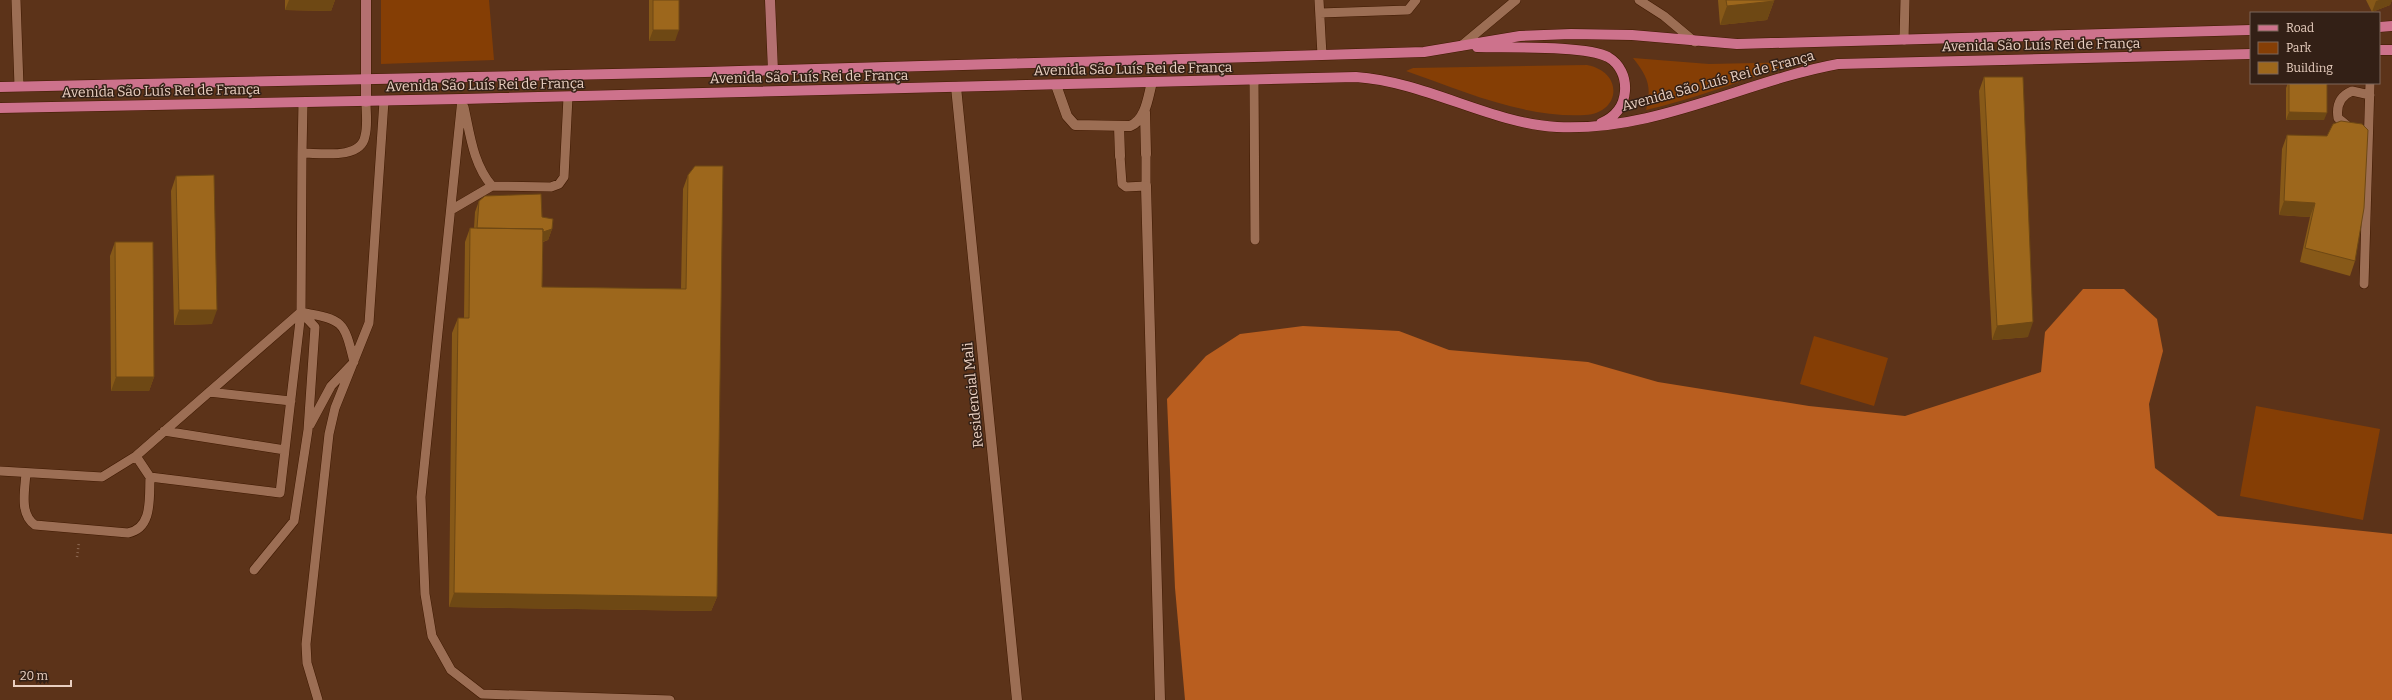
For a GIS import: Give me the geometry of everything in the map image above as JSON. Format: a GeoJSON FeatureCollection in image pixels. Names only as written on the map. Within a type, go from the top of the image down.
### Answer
{"type":"FeatureCollection","features":[{"type":"Feature","properties":{"kind":"main road"},"geometry":{"type":"LineString","coordinates":[[2380,27],[2392,26]]}},
{"type":"Feature","properties":{"kind":"main road","name":"Avenida São Luís Rei de França"},"geometry":{"type":"LineString","coordinates":[[0,87],[773,70],[1424,52],[1520,36],[1571,34],[1632,35],[1695,42],[1737,44],[2250,30]]}},
{"type":"Feature","properties":{"kind":"main road"},"geometry":{"type":"LineString","coordinates":[[1462,46],[1588,51],[1608,58],[1622,73],[1625,85],[1623,100],[1613,116],[1590,126]]}},
{"type":"Feature","properties":{"kind":"main road"},"geometry":{"type":"LineString","coordinates":[[2380,50],[2392,50]]}},
{"type":"Feature","properties":{"kind":"main road","name":"Avenida São Luís Rei de França"},"geometry":{"type":"LineString","coordinates":[[0,108],[462,100],[1056,84],[1374,78],[1418,88],[1519,120],[1556,127],[1590,126],[1653,116],[1802,71],[1838,64],[2250,54]]}},
{"type":"Feature","properties":{"kind":"street"},"geometry":{"type":"LineString","coordinates":[[366,0],[366,102]]}},
{"type":"Feature","properties":{"kind":"street"},"geometry":{"type":"LineString","coordinates":[[770,0],[773,70]]}},
{"type":"Feature","properties":{"kind":"street"},"geometry":{"type":"LineString","coordinates":[[1056,84],[1067,116],[1075,125],[1119,126],[1136,124],[1145,108],[1152,82]]}},
{"type":"Feature","properties":{"kind":"street","name":"Residencial Mali"},"geometry":{"type":"LineString","coordinates":[[956,87],[1017,700]]}},
{"type":"Feature","properties":{"kind":"street"},"geometry":{"type":"LineString","coordinates":[[1145,108],[1146,154]]}},
{"type":"Feature","properties":{"kind":"street"},"geometry":{"type":"LineString","coordinates":[[1119,126],[1120,156]]}},
{"type":"Feature","properties":{"kind":"street"},"geometry":{"type":"LineString","coordinates":[[1146,186],[1160,700]]}},
{"type":"Feature","properties":{"kind":"lane"},"geometry":{"type":"LineString","coordinates":[[16,0],[19,86]]}},
{"type":"Feature","properties":{"kind":"lane"},"geometry":{"type":"LineString","coordinates":[[1319,0],[1322,55]]}},
{"type":"Feature","properties":{"kind":"lane"},"geometry":{"type":"LineString","coordinates":[[1320,13],[1408,10],[1416,0]]}},
{"type":"Feature","properties":{"kind":"lane"},"geometry":{"type":"LineString","coordinates":[[1462,46],[1516,0]]}},
{"type":"Feature","properties":{"kind":"lane"},"geometry":{"type":"LineString","coordinates":[[1639,0],[1664,16],[1695,42]]}},
{"type":"Feature","properties":{"kind":"lane"},"geometry":{"type":"LineString","coordinates":[[1904,40],[1905,0]]}},
{"type":"Feature","properties":{"kind":"lane"},"geometry":{"type":"LineString","coordinates":[[1254,80],[1255,240]]}},
{"type":"Feature","properties":{"kind":"lane"},"geometry":{"type":"LineString","coordinates":[[2364,284],[2370,84]]}},
{"type":"Feature","properties":{"kind":"lane"},"geometry":{"type":"LineString","coordinates":[[2369,123],[2350,128],[2341,122],[2337,111],[2338,104],[2346,94],[2352,91],[2370,95]]}},
{"type":"Feature","properties":{"kind":"lane"},"geometry":{"type":"LineString","coordinates":[[451,210],[492,186],[551,188],[559,184],[564,177],[568,97]]}},
{"type":"Feature","properties":{"kind":"lane"},"geometry":{"type":"LineString","coordinates":[[462,100],[476,159],[483,176],[492,186]]}},
{"type":"Feature","properties":{"kind":"lane"},"geometry":{"type":"LineString","coordinates":[[462,100],[421,497],[425,594],[432,636],[451,670],[482,694],[670,700]]}},
{"type":"Feature","properties":{"kind":"lane"},"geometry":{"type":"LineString","coordinates":[[318,700],[307,663],[306,644],[329,434],[335,408],[369,323],[384,101]]}},
{"type":"Feature","properties":{"kind":"lane"},"geometry":{"type":"LineString","coordinates":[[302,153],[354,152],[362,146],[366,136],[366,102]]}},
{"type":"Feature","properties":{"kind":"lane"},"geometry":{"type":"LineString","coordinates":[[150,476],[280,492],[301,312],[303,103]]}},
{"type":"Feature","properties":{"kind":"lane"},"geometry":{"type":"LineString","coordinates":[[1120,156],[1122,184],[1126,187],[1146,186],[1146,154]]}},
{"type":"Feature","properties":{"kind":"lane"},"geometry":{"type":"LineString","coordinates":[[301,312],[330,317],[340,323],[349,340],[354,362]]}},
{"type":"Feature","properties":{"kind":"lane"},"geometry":{"type":"LineString","coordinates":[[0,471],[102,478],[136,456],[301,312]]}},
{"type":"Feature","properties":{"kind":"lane"},"geometry":{"type":"LineString","coordinates":[[254,570],[294,521],[308,430],[315,327],[301,312]]}},
{"type":"Feature","properties":{"kind":"lane"},"geometry":{"type":"LineString","coordinates":[[308,430],[331,386],[354,362]]}},
{"type":"Feature","properties":{"kind":"lane"},"geometry":{"type":"LineString","coordinates":[[209,392],[291,401]]}},
{"type":"Feature","properties":{"kind":"lane"},"geometry":{"type":"LineString","coordinates":[[164,431],[285,450]]}},
{"type":"Feature","properties":{"kind":"lane"},"geometry":{"type":"LineString","coordinates":[[26,473],[26,516],[35,525],[128,533],[138,531],[145,523],[150,476],[136,456]]}},
{"type":"Feature","properties":{"kind":"green space"},"geometry":{"type":"Polygon","coordinates":[[[381,0],[489,0],[494,60],[381,64],[381,0]]]}},
{"type":"Feature","properties":{"kind":"green space"},"geometry":{"type":"Polygon","coordinates":[[[1633,58],[1709,64],[1803,62],[1646,110],[1649,94],[1647,82],[1645,76],[1633,58]]]}},
{"type":"Feature","properties":{"kind":"green space"},"geometry":{"type":"Polygon","coordinates":[[[1587,65],[1599,69],[1607,75],[1612,83],[1613,92],[1611,100],[1606,107],[1597,113],[1585,115],[1562,115],[1516,108],[1471,95],[1406,71],[1413,68],[1587,65]]]}},
{"type":"Feature","properties":{"kind":"green space"},"geometry":{"type":"Polygon","coordinates":[[[1814,336],[1888,358],[1874,406],[1800,384],[1814,336]]]}},
{"type":"Feature","properties":{"kind":"green space"},"geometry":{"type":"Polygon","coordinates":[[[2256,406],[2380,429],[2363,520],[2240,496],[2256,406]]]}},
{"type":"Feature","properties":{"kind":"shaded area"},"geometry":{"type":"Polygon","coordinates":[[[2083,289],[2124,289],[2157,319],[2163,351],[2149,404],[2155,468],[2218,516],[2392,534],[2392,700],[1185,700],[1175,588],[1167,399],[1206,356],[1240,334],[1303,326],[1399,331],[1449,350],[1588,362],[1658,382],[1809,406],[1905,416],[2041,372],[2045,332],[2083,289]]]}},
{"type":"Feature","properties":{"kind":"building"},"geometry":{"type":"Polygon","coordinates":[[[653,0],[679,0],[679,30],[653,30],[653,0]]]}},
{"type":"Feature","properties":{"kind":"building"},"geometry":{"type":"Polygon","coordinates":[[[1726,0],[1774,0],[1774,1],[1727,6],[1726,0]]]}},
{"type":"Feature","properties":{"kind":"building"},"geometry":{"type":"Polygon","coordinates":[[[1984,77],[2023,77],[2033,322],[1997,326],[1984,77]]]}},
{"type":"Feature","properties":{"kind":"building"},"geometry":{"type":"Polygon","coordinates":[[[2289,84],[2327,84],[2327,113],[2289,112],[2289,84]]]}},
{"type":"Feature","properties":{"kind":"building"},"geometry":{"type":"Polygon","coordinates":[[[2341,121],[2362,124],[2368,130],[2364,208],[2355,261],[2305,248],[2315,203],[2284,201],[2287,135],[2327,136],[2333,124],[2341,121]]]}},
{"type":"Feature","properties":{"kind":"building"},"geometry":{"type":"Polygon","coordinates":[[[695,166],[723,166],[717,597],[454,593],[458,318],[469,318],[470,228],[543,229],[542,287],[686,289],[688,175],[695,166]]]}},
{"type":"Feature","properties":{"kind":"building"},"geometry":{"type":"Polygon","coordinates":[[[214,175],[217,310],[179,310],[176,176],[214,175]]]}},
{"type":"Feature","properties":{"kind":"building"},"geometry":{"type":"Polygon","coordinates":[[[541,194],[542,217],[553,219],[552,229],[543,232],[543,229],[477,228],[479,201],[485,196],[541,194]]]}},
{"type":"Feature","properties":{"kind":"building"},"geometry":{"type":"Polygon","coordinates":[[[115,242],[153,242],[154,377],[116,377],[115,242]]]}}]}
